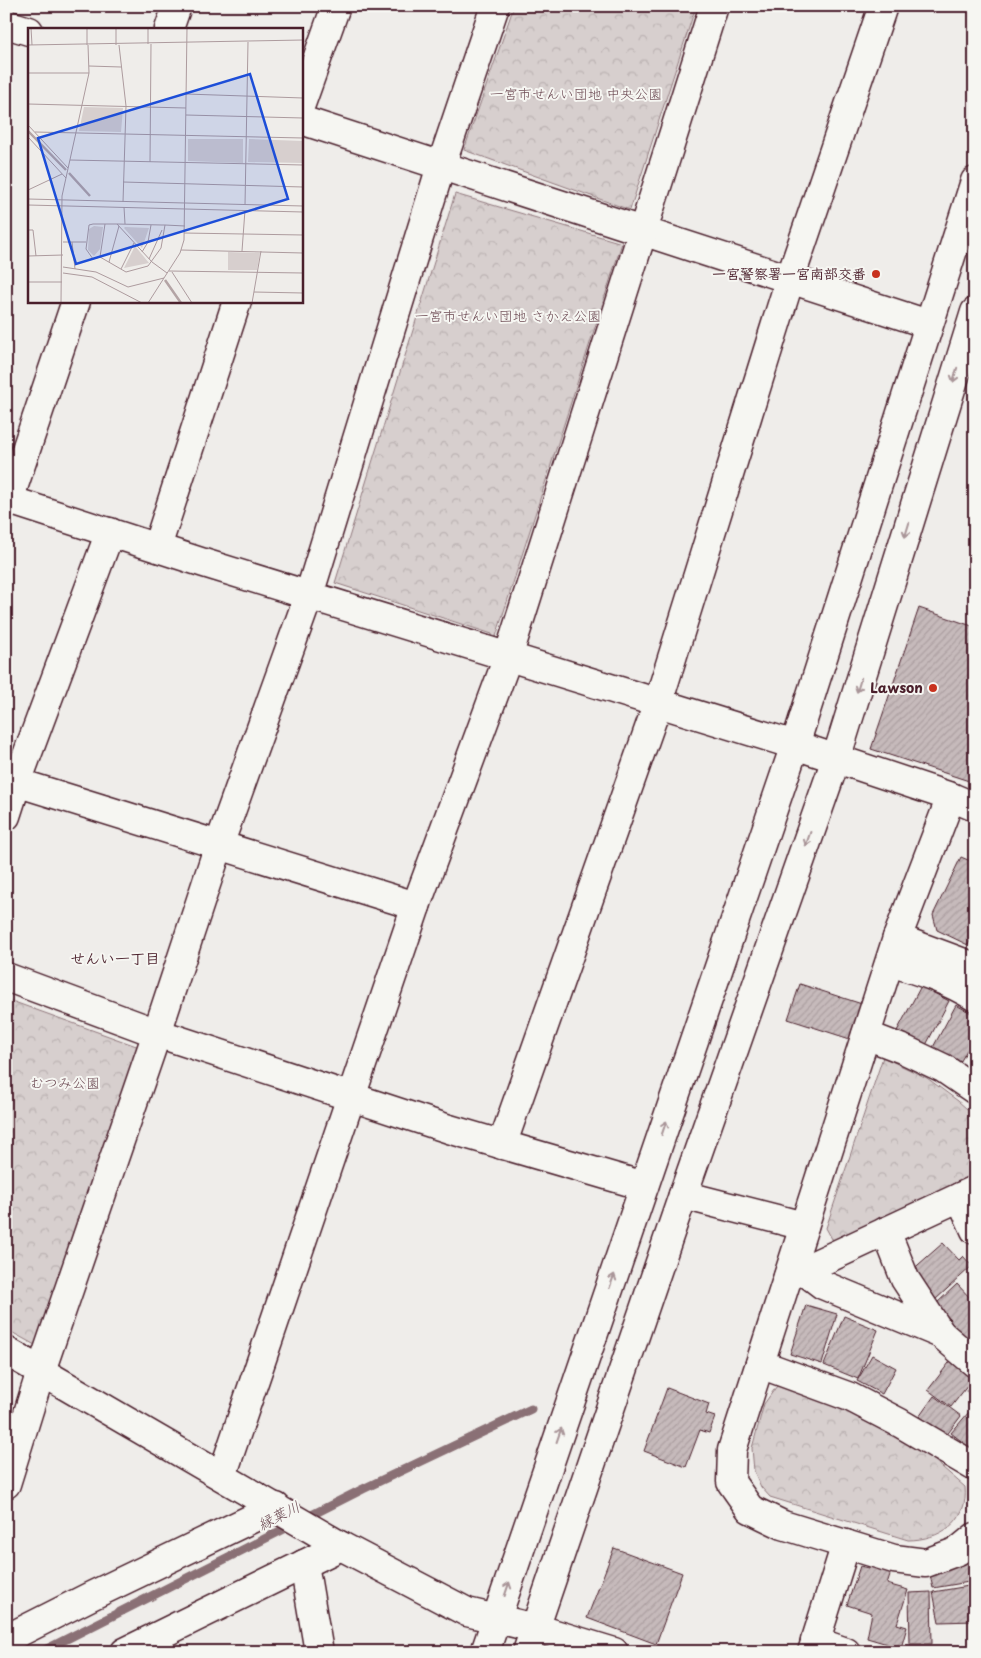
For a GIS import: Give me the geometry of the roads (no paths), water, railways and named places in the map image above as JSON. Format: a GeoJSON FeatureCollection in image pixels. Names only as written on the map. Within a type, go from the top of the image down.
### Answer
{"type":"FeatureCollection","features":[{"type":"Feature","properties":{"kind":"street"},"geometry":{"type":"LineString","coordinates":[[170,28],[177,6]]}},
{"type":"Feature","properties":{"kind":"street"},"geometry":{"type":"LineString","coordinates":[[302,101],[336,6]]}},
{"type":"Feature","properties":{"kind":"street"},"geometry":{"type":"LineString","coordinates":[[6,1484],[42,1371],[219,845],[309,595],[441,166],[495,6]]}},
{"type":"Feature","properties":{"kind":"street"},"geometry":{"type":"LineString","coordinates":[[222,1476],[416,906],[508,657],[714,6]]}},
{"type":"Feature","properties":{"kind":"street"},"geometry":{"type":"LineString","coordinates":[[502,1145],[658,703],[790,279],[883,6]]}},
{"type":"Feature","properties":{"kind":"street"},"geometry":{"type":"LineString","coordinates":[[6,24],[28,31]]}},
{"type":"Feature","properties":{"kind":"street"},"geometry":{"type":"LineString","coordinates":[[302,120],[928,324]]}},
{"type":"Feature","properties":{"kind":"street"},"geometry":{"type":"LineString","coordinates":[[485,1652],[795,745],[975,181]]}},
{"type":"Feature","properties":{"kind":"street"},"geometry":{"type":"LineString","coordinates":[[76,302],[7,499],[157,548],[795,745],[963,802],[893,950],[804,1226],[796,1273],[760,1364],[732,1450],[731,1482],[750,1509],[783,1525],[894,1559],[926,1563],[958,1551],[975,1537]]}},
{"type":"Feature","properties":{"kind":"street"},"geometry":{"type":"LineString","coordinates":[[157,548],[237,302]]}},
{"type":"Feature","properties":{"kind":"street"},"geometry":{"type":"LineString","coordinates":[[531,1640],[683,1195],[836,759],[972,329]]}},
{"type":"Feature","properties":{"kind":"street"},"geometry":{"type":"LineString","coordinates":[[6,816],[12,780],[110,532]]}},
{"type":"Feature","properties":{"kind":"street"},"geometry":{"type":"LineString","coordinates":[[12,780],[416,906]]}},
{"type":"Feature","properties":{"kind":"street"},"geometry":{"type":"LineString","coordinates":[[893,950],[975,967]]}},
{"type":"Feature","properties":{"kind":"street"},"geometry":{"type":"LineString","coordinates":[[893,950],[928,973],[959,987],[975,997]]}},
{"type":"Feature","properties":{"kind":"street"},"geometry":{"type":"LineString","coordinates":[[6,977],[157,1033],[351,1097],[502,1145],[644,1186]]}},
{"type":"Feature","properties":{"kind":"street"},"geometry":{"type":"LineString","coordinates":[[866,1036],[906,1050],[943,1068],[975,1090]]}},
{"type":"Feature","properties":{"kind":"street"},"geometry":{"type":"LineString","coordinates":[[796,1273],[967,1194],[975,1230]]}},
{"type":"Feature","properties":{"kind":"street"},"geometry":{"type":"LineString","coordinates":[[683,1195],[804,1226]]}},
{"type":"Feature","properties":{"kind":"street"},"geometry":{"type":"LineString","coordinates":[[886,1231],[905,1279],[941,1334],[975,1363]]}},
{"type":"Feature","properties":{"kind":"street"},"geometry":{"type":"LineString","coordinates":[[796,1273],[941,1334]]}},
{"type":"Feature","properties":{"kind":"street"},"geometry":{"type":"LineString","coordinates":[[6,1351],[334,1542],[467,1612],[496,1619],[531,1640],[614,1652]]}},
{"type":"Feature","properties":{"kind":"street"},"geometry":{"type":"LineString","coordinates":[[760,1364],[850,1396],[975,1467]]}},
{"type":"Feature","properties":{"kind":"street"},"geometry":{"type":"LineString","coordinates":[[6,1639],[91,1596],[280,1509]]}},
{"type":"Feature","properties":{"kind":"street"},"geometry":{"type":"LineString","coordinates":[[125,1652],[304,1564],[334,1542]]}},
{"type":"Feature","properties":{"kind":"street"},"geometry":{"type":"LineString","coordinates":[[846,1544],[814,1647],[846,1652]]}},
{"type":"Feature","properties":{"kind":"street"},"geometry":{"type":"LineString","coordinates":[[304,1564],[319,1652]]}},
{"type":"Feature","properties":{"kind":"waterway","name":"縁葉川"},"geometry":{"type":"LineString","coordinates":[[41,1652],[363,1489],[531,1409]]}},
{"type":"Feature","properties":{"kind":"place","name":"一宮警察署一宮南部交番"},"geometry":{"type":"Point","coordinates":[876,274]}},
{"type":"Feature","properties":{"kind":"place","name":"Lawson"},"geometry":{"type":"Point","coordinates":[933,688]}},
{"type":"Feature","properties":{"kind":"district","name":"せんい一丁目"},"geometry":{"type":"Point","coordinates":[115,959]}},
{"type":"Feature","properties":{"kind":"park label","name":"一宮市せんい団地 中央公園"},"geometry":{"type":"Point","coordinates":[576,94]}},
{"type":"Feature","properties":{"kind":"park label","name":"一宮市せんい団地 さかえ公園"},"geometry":{"type":"Point","coordinates":[508,316]}},
{"type":"Feature","properties":{"kind":"park label","name":"むつみ公園"},"geometry":{"type":"Point","coordinates":[65,1083]}}]}
